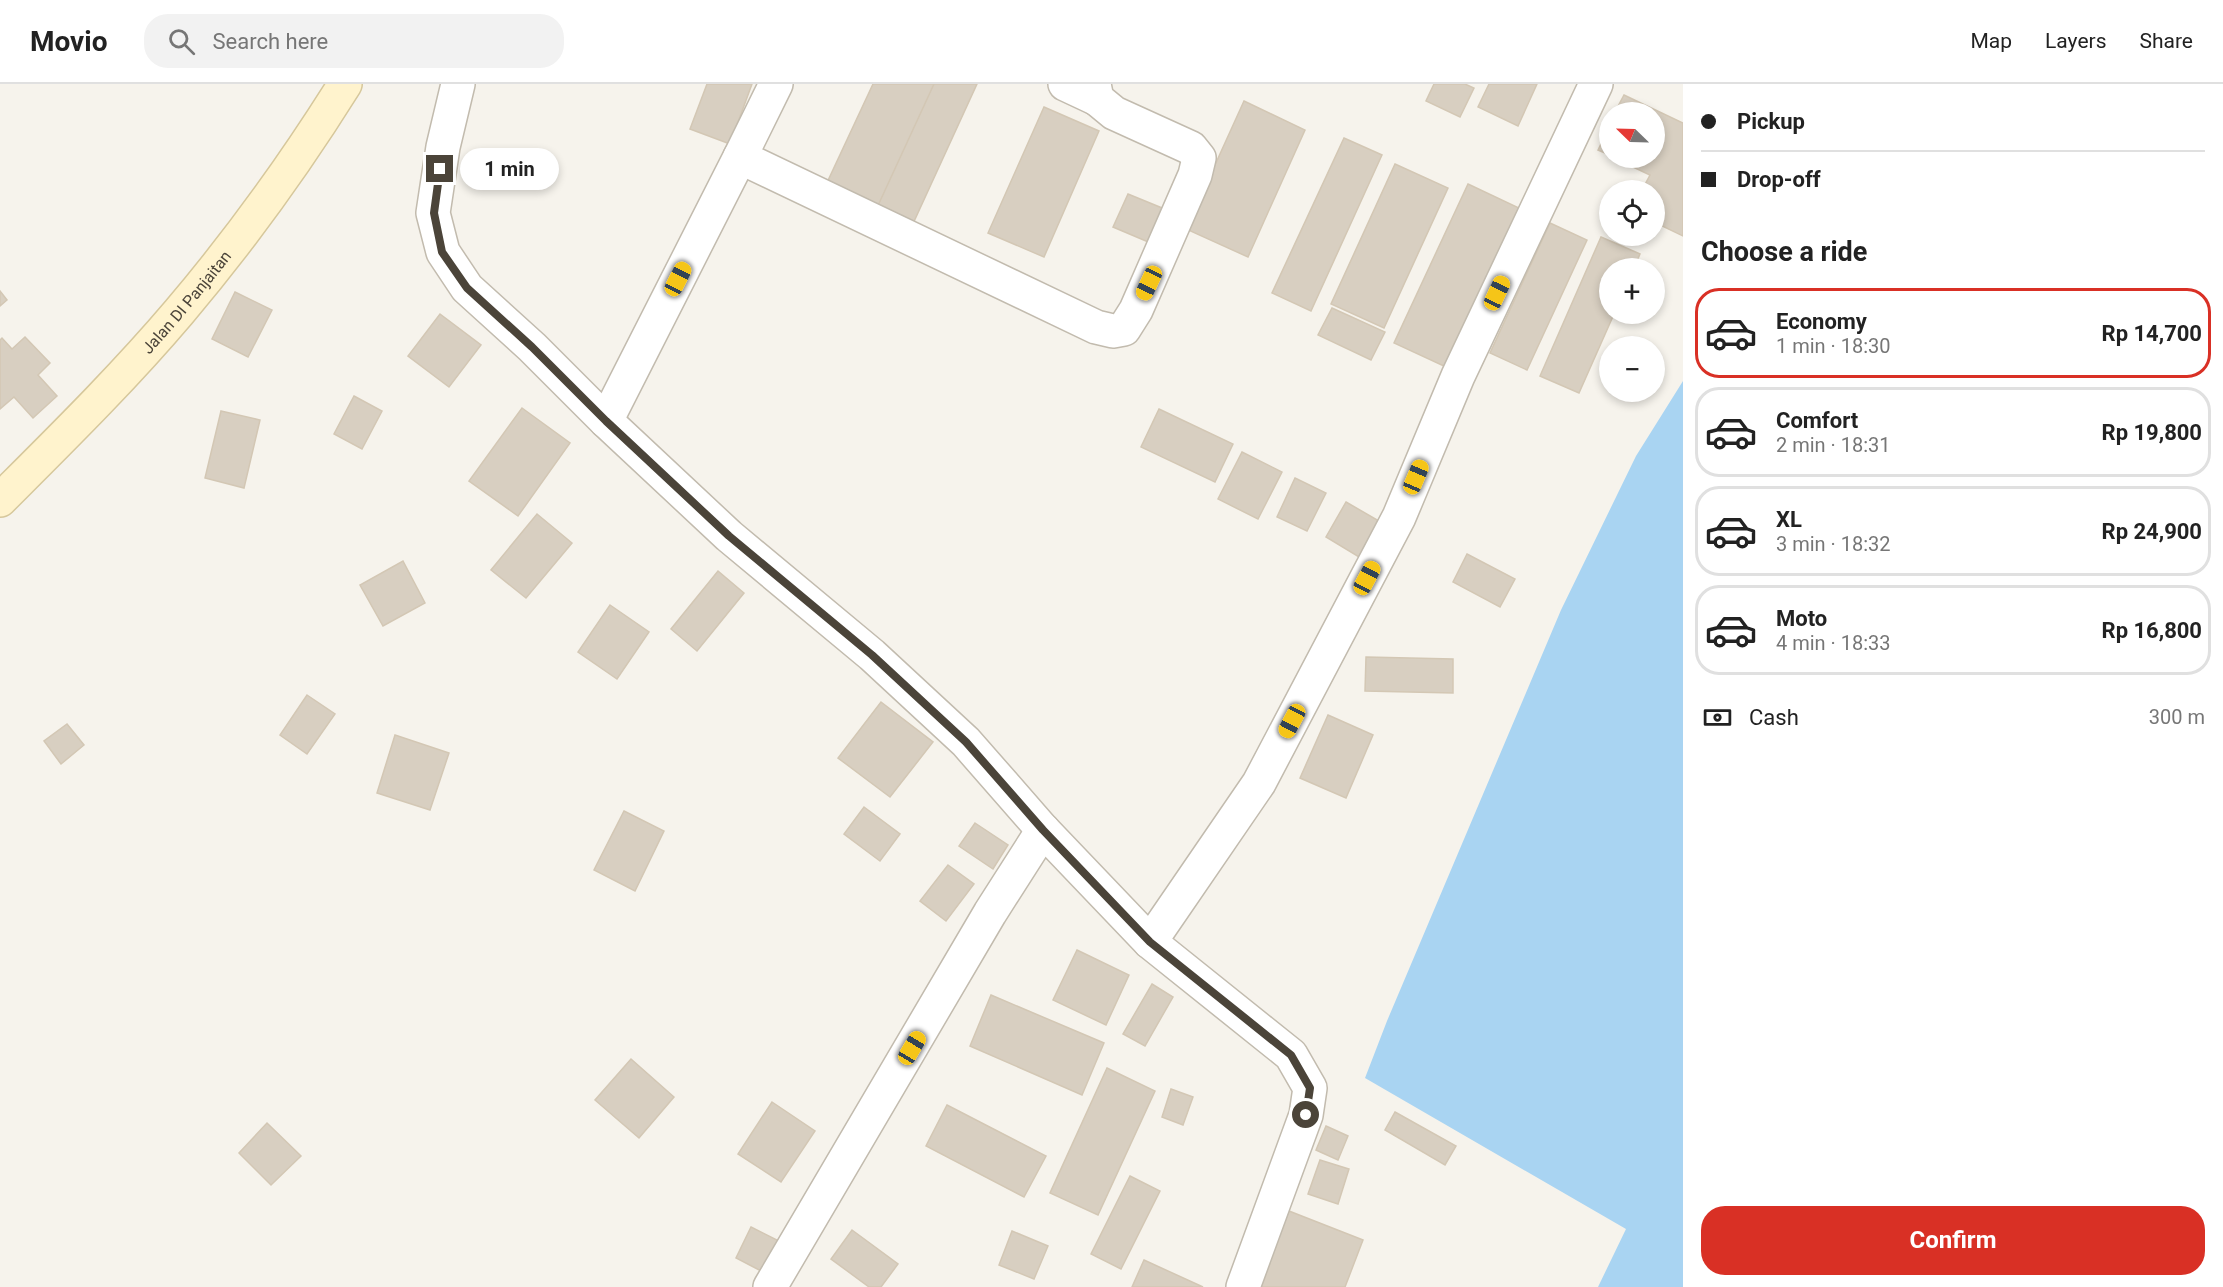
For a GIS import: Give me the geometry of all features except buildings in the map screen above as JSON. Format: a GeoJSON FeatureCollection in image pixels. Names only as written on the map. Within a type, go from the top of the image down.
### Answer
{"type":"FeatureCollection","features":[{"type":"Feature","properties":{"kind":"main road","name":"Jalan DI Panjaitan"},"geometry":{"type":"LineString","coordinates":[[0,500],[129,368],[179,312],[237,240],[304,149],[345,84]]}},
{"type":"Feature","properties":{"kind":"street"},"geometry":{"type":"LineString","coordinates":[[458,84],[442,147],[434,213],[442,252],[467,288],[532,347],[606,421],[729,536],[872,655],[966,742],[1043,830],[1150,942],[1291,1055],[1310,1088],[1306,1115],[1243,1287]]}},
{"type":"Feature","properties":{"kind":"street"},"geometry":{"type":"LineString","coordinates":[[606,421],[776,84]]}},
{"type":"Feature","properties":{"kind":"street"},"geometry":{"type":"LineString","coordinates":[[740,157],[1096,327],[1113,331],[1124,329],[1136,310],[1195,175],[1199,158],[1191,148],[1114,113],[1095,91],[1065,84]]}},
{"type":"Feature","properties":{"kind":"street"},"geometry":{"type":"LineString","coordinates":[[1150,942],[1259,783],[1399,517],[1458,376],[1596,84]]}},
{"type":"Feature","properties":{"kind":"street"},"geometry":{"type":"LineString","coordinates":[[770,1287],[990,913],[1043,830]]}},
{"type":"Feature","properties":{"kind":"water"},"geometry":{"type":"Polygon","coordinates":[[[1683,381],[1683,1287],[1598,1287],[1626,1229],[1365,1078],[1561,610],[1636,456],[1683,381]]]}},
{"type":"Feature","properties":{"kind":"route"},"geometry":{"type":"LineString","coordinates":[[440,169],[434,213],[442,252],[467,288],[532,347],[606,421],[729,536],[872,655],[966,742],[1043,830],[1150,942],[1291,1055],[1310,1088],[1306,1115]]}}]}
